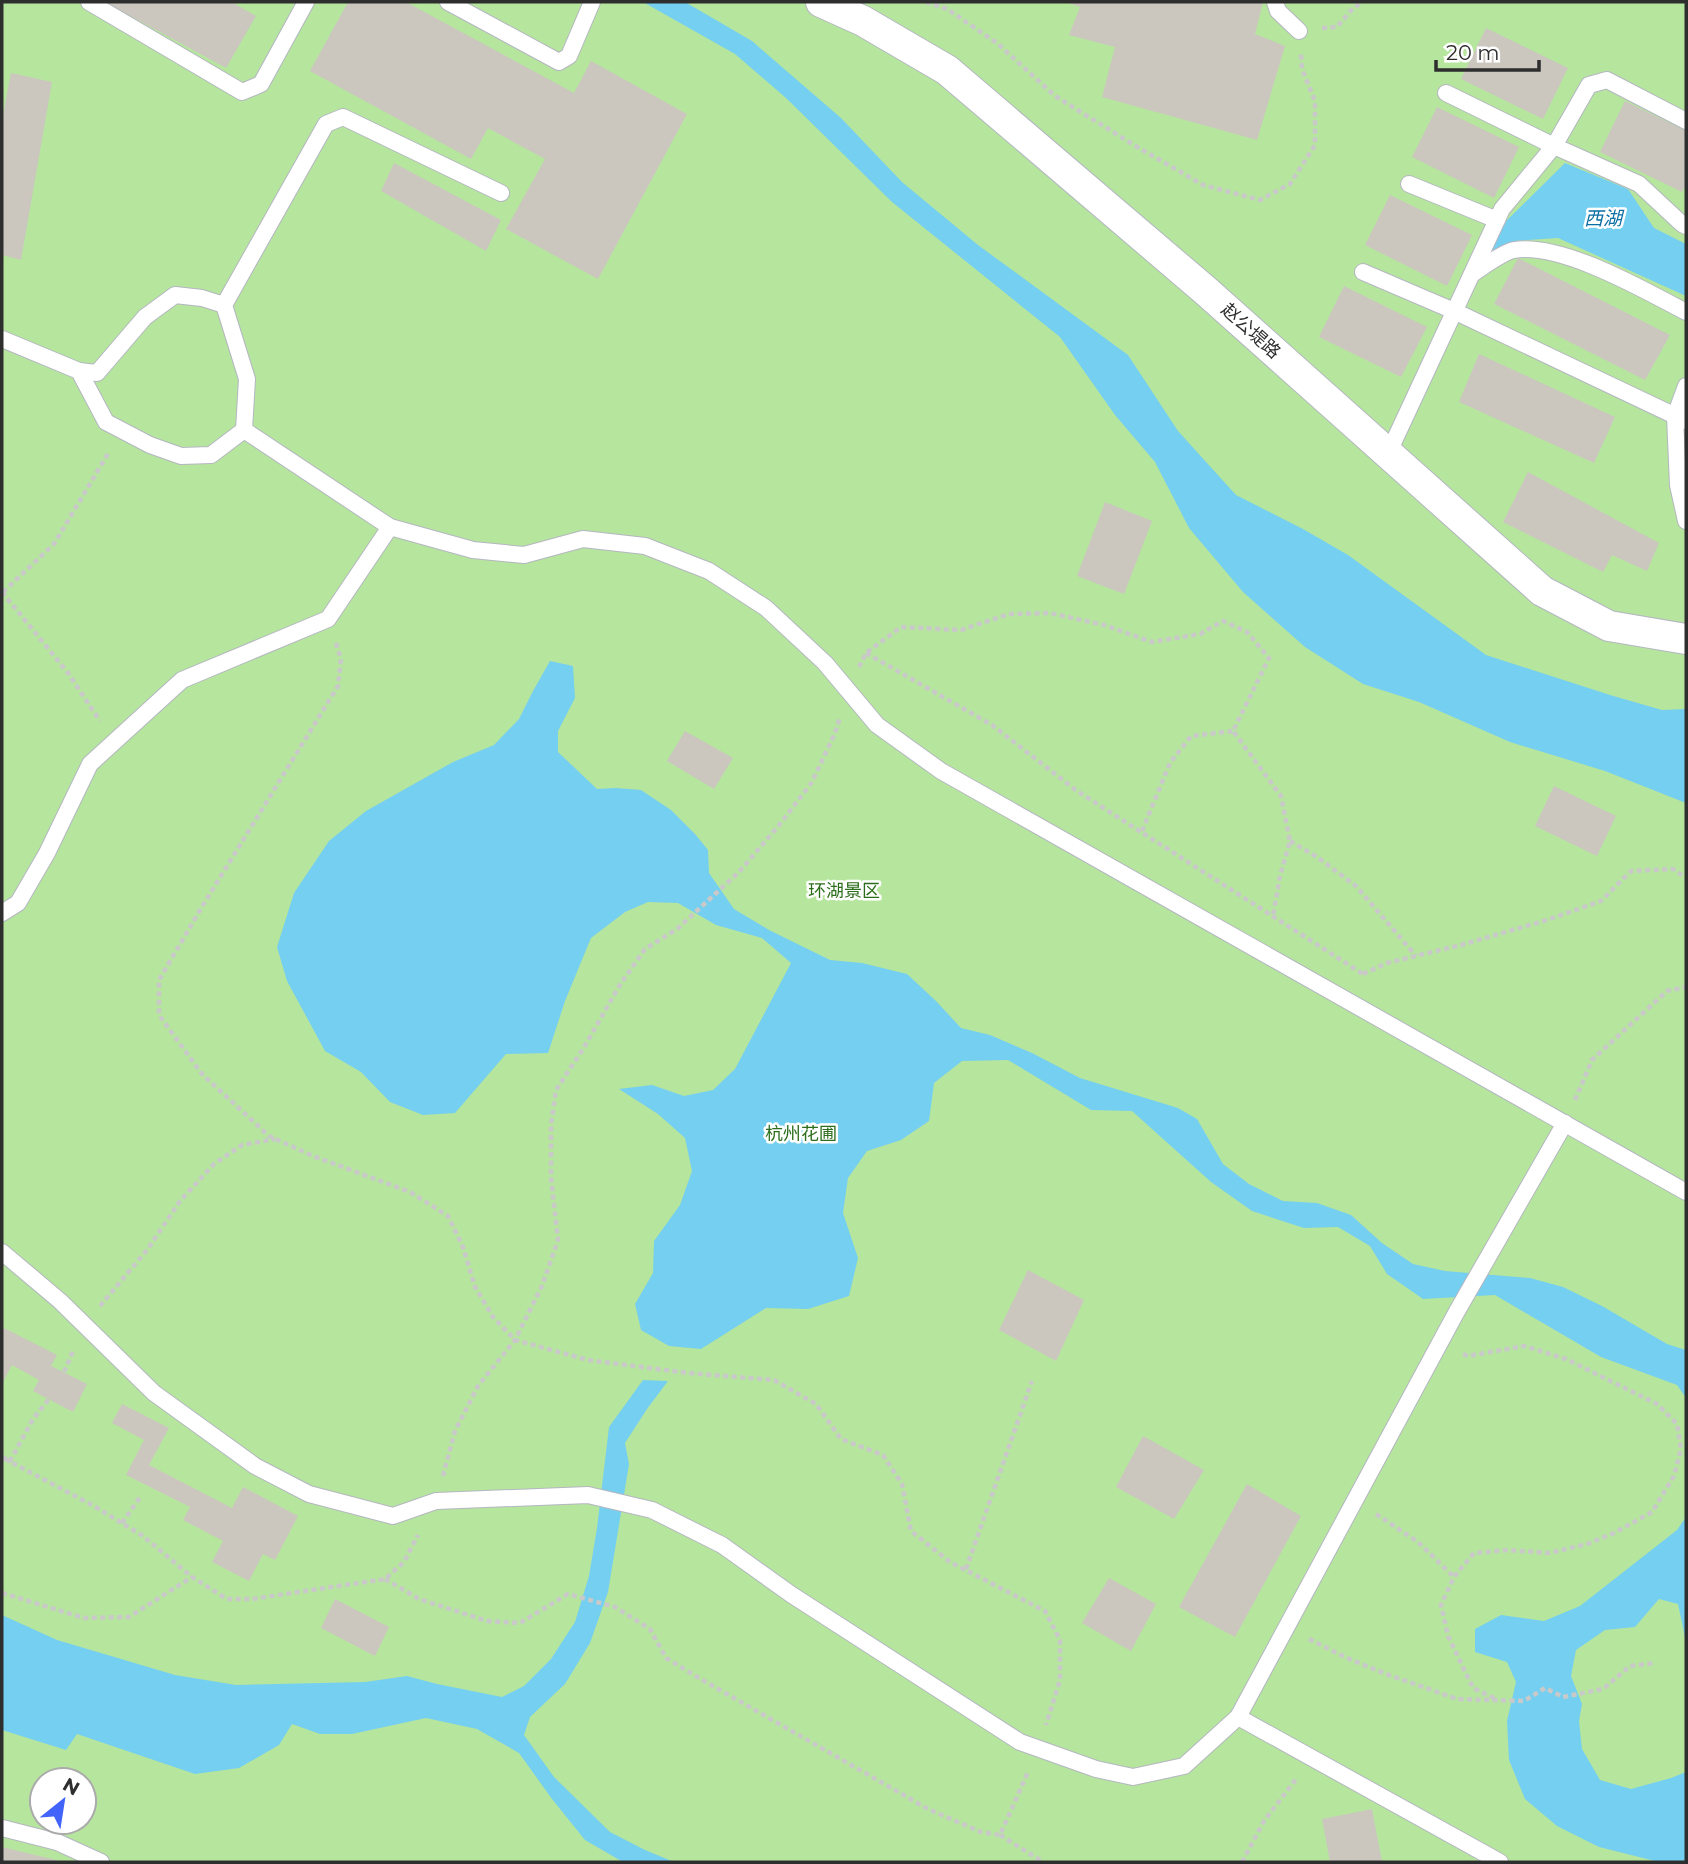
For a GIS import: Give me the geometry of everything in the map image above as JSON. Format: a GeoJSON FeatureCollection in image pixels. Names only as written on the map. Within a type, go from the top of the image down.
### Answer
{"type":"FeatureCollection","features":[{"type":"Feature","properties":{"kind":"street","name":"赵公堤路"},"geometry":{"type":"LineString","coordinates":[[821,2],[863,22],[947,70],[1206,292],[1542,591],[1609,626],[1686,639]]}},
{"type":"Feature","properties":{"kind":"lane"},"geometry":{"type":"LineString","coordinates":[[89,2],[242,92],[261,84],[306,2]]}},
{"type":"Feature","properties":{"kind":"lane"},"geometry":{"type":"LineString","coordinates":[[448,2],[559,62],[569,56],[592,2]]}},
{"type":"Feature","properties":{"kind":"lane"},"geometry":{"type":"LineString","coordinates":[[1275,2],[1278,11],[1299,31]]}},
{"type":"Feature","properties":{"kind":"lane"},"geometry":{"type":"LineString","coordinates":[[1388,454],[1502,209],[1555,146],[1590,85],[1607,80],[1686,121]]}},
{"type":"Feature","properties":{"kind":"lane"},"geometry":{"type":"LineString","coordinates":[[1446,93],[1639,184],[1686,226]]}},
{"type":"Feature","properties":{"kind":"lane"},"geometry":{"type":"LineString","coordinates":[[79,371],[106,422],[150,445],[181,456],[211,455],[244,430],[247,379],[224,305],[326,124],[343,117],[501,193]]}},
{"type":"Feature","properties":{"kind":"lane"},"geometry":{"type":"LineString","coordinates":[[1409,184],[1497,220]]}},
{"type":"Feature","properties":{"kind":"lane"},"geometry":{"type":"LineString","coordinates":[[1472,274],[1512,250],[1545,249],[1611,273],[1686,312]]}},
{"type":"Feature","properties":{"kind":"lane"},"geometry":{"type":"LineString","coordinates":[[1363,272],[1681,419]]}},
{"type":"Feature","properties":{"kind":"lane"},"geometry":{"type":"LineString","coordinates":[[2,339],[79,371],[97,373],[145,317],[175,295],[202,298],[224,305]]}},
{"type":"Feature","properties":{"kind":"lane"},"geometry":{"type":"LineString","coordinates":[[1686,386],[1681,419],[1678,485],[1686,521]]}},
{"type":"Feature","properties":{"kind":"lane"},"geometry":{"type":"LineString","coordinates":[[244,430],[390,527],[473,550],[524,555],[583,539],[645,546],[709,571],[766,608],[825,663],[877,726],[941,771],[1686,1192]]}},
{"type":"Feature","properties":{"kind":"lane"},"geometry":{"type":"LineString","coordinates":[[2,913],[18,903],[24,893],[47,853],[90,764],[182,680],[328,619],[390,527]]}},
{"type":"Feature","properties":{"kind":"lane"},"geometry":{"type":"LineString","coordinates":[[2,1252],[60,1301],[154,1393],[255,1466],[309,1494],[393,1516],[436,1500],[588,1495],[652,1510],[722,1545],[792,1595],[1020,1742],[1096,1769],[1133,1777],[1184,1766],[1238,1717],[1440,1342],[1564,1123]]}},
{"type":"Feature","properties":{"kind":"lane"},"geometry":{"type":"LineString","coordinates":[[1238,1717],[1500,1862]]}},
{"type":"Feature","properties":{"kind":"lane"},"geometry":{"type":"LineString","coordinates":[[2,1828],[57,1842],[101,1862]]}},
{"type":"Feature","properties":{"kind":"path"},"geometry":{"type":"LineString","coordinates":[[926,2],[947,9],[997,43],[1055,96],[1134,145],[1203,185],[1260,200],[1290,184],[1315,145],[1315,101],[1302,68],[1299,31],[1337,27],[1353,8],[1363,2]]}},
{"type":"Feature","properties":{"kind":"path"},"geometry":{"type":"LineString","coordinates":[[114,742],[68,673],[2,592],[54,544],[122,430]]}},
{"type":"Feature","properties":{"kind":"path"},"geometry":{"type":"LineString","coordinates":[[4,1458],[94,1506],[143,1536],[192,1577],[227,1599],[253,1599],[385,1579],[404,1562],[436,1500],[455,1431],[478,1386],[514,1340],[542,1286],[558,1240],[551,1178],[551,1125],[556,1090],[621,983],[645,949],[677,929],[739,872],[812,782],[835,733],[848,690],[866,653],[901,627],[961,630],[1009,614],[1049,612],[1104,625],[1152,642],[1200,634],[1223,621],[1247,632],[1269,658],[1233,731]]}},
{"type":"Feature","properties":{"kind":"path"},"geometry":{"type":"LineString","coordinates":[[328,619],[341,659],[338,687],[159,980],[159,1015],[202,1074],[269,1136],[313,1156],[410,1192],[448,1216],[463,1247],[475,1287],[493,1317],[514,1340],[588,1360],[688,1373],[774,1380],[816,1404],[841,1438],[883,1455],[902,1484],[911,1531],[950,1562],[1045,1611],[1060,1640],[1060,1680],[1038,1748],[1000,1835]]}},
{"type":"Feature","properties":{"kind":"path"},"geometry":{"type":"LineString","coordinates":[[866,653],[992,725],[1077,790],[1363,974]]}},
{"type":"Feature","properties":{"kind":"path"},"geometry":{"type":"LineString","coordinates":[[1142,831],[1170,763],[1191,736],[1233,731]]}},
{"type":"Feature","properties":{"kind":"path"},"geometry":{"type":"LineString","coordinates":[[1233,731],[1281,796],[1290,841],[1273,916]]}},
{"type":"Feature","properties":{"kind":"path"},"geometry":{"type":"LineString","coordinates":[[1290,841],[1317,857],[1356,887],[1416,956]]}},
{"type":"Feature","properties":{"kind":"path"},"geometry":{"type":"LineString","coordinates":[[1329,990],[1387,963],[1548,920],[1601,901],[1631,872],[1672,869],[1686,877]]}},
{"type":"Feature","properties":{"kind":"path"},"geometry":{"type":"LineString","coordinates":[[1564,1123],[1592,1060],[1667,991],[1686,987]]}},
{"type":"Feature","properties":{"kind":"path"},"geometry":{"type":"LineString","coordinates":[[84,1324],[146,1250],[180,1202],[214,1164],[242,1145],[276,1139]]}},
{"type":"Feature","properties":{"kind":"path"},"geometry":{"type":"LineString","coordinates":[[1440,1342],[1468,1356],[1524,1346],[1566,1359],[1657,1405],[1677,1424],[1681,1449],[1674,1476],[1652,1512],[1587,1544],[1549,1553],[1507,1550],[1474,1553],[1454,1577],[1441,1605],[1448,1636],[1472,1688],[1496,1699]]}},
{"type":"Feature","properties":{"kind":"path"},"geometry":{"type":"LineString","coordinates":[[966,1569],[1032,1381]]}},
{"type":"Feature","properties":{"kind":"path"},"geometry":{"type":"LineString","coordinates":[[4,1458],[10,1461],[33,1419],[49,1399]]}},
{"type":"Feature","properties":{"kind":"path"},"geometry":{"type":"LineString","coordinates":[[122,1523],[141,1496]]}},
{"type":"Feature","properties":{"kind":"path"},"geometry":{"type":"LineString","coordinates":[[1356,1500],[1419,1542],[1454,1577]]}},
{"type":"Feature","properties":{"kind":"path"},"geometry":{"type":"LineString","coordinates":[[2,1592],[84,1618],[129,1617],[192,1577]]}},
{"type":"Feature","properties":{"kind":"path"},"geometry":{"type":"LineString","coordinates":[[385,1579],[419,1599],[487,1621],[520,1623],[568,1594],[615,1607],[650,1629],[666,1658],[699,1678],[928,1809],[981,1832],[1000,1835],[1043,1862]]}},
{"type":"Feature","properties":{"kind":"path"},"geometry":{"type":"LineString","coordinates":[[1286,1628],[1347,1658],[1457,1699],[1524,1701],[1545,1688],[1563,1698],[1604,1689],[1630,1667],[1655,1663]]}},
{"type":"Feature","properties":{"kind":"path"},"geometry":{"type":"LineString","coordinates":[[1242,1862],[1264,1821],[1312,1758]]}},
{"type":"Feature","properties":{"kind":"green space","name":"环湖景区"},"geometry":{"type":"Polygon","coordinates":[[[2,2],[1686,2],[1686,1862],[2,1862],[2,2]]]}},
{"type":"Feature","properties":{"kind":"water"},"geometry":{"type":"Polygon","coordinates":[[[643,2],[685,2],[752,41],[841,118],[902,182],[978,245],[1128,355],[1178,431],[1236,495],[1348,555],[1486,655],[1662,710],[1686,709],[1686,803],[1605,771],[1510,742],[1419,702],[1363,684],[1305,647],[1243,592],[1189,528],[1155,462],[1115,415],[1060,337],[892,202],[786,98],[735,54],[643,2]]]}},
{"type":"Feature","properties":{"kind":"water","name":"西湖"},"geometry":{"type":"Polygon","coordinates":[[[1565,163],[1628,189],[1654,228],[1686,244],[1686,296],[1558,238],[1514,241],[1478,262],[1499,228],[1565,163]]]}},
{"type":"Feature","properties":{"kind":"water"},"geometry":{"type":"Polygon","coordinates":[[[550,661],[573,666],[575,698],[558,731],[558,752],[597,789],[641,790],[671,810],[708,850],[709,873],[734,909],[769,930],[830,960],[862,963],[907,974],[961,1028],[990,1035],[1080,1078],[1178,1108],[1197,1119],[1223,1164],[1249,1184],[1283,1201],[1317,1203],[1351,1215],[1382,1243],[1413,1264],[1445,1271],[1530,1278],[1563,1287],[1602,1306],[1667,1344],[1686,1350],[1686,1398],[1677,1385],[1601,1357],[1495,1295],[1423,1299],[1387,1274],[1370,1246],[1338,1227],[1304,1228],[1252,1211],[1211,1182],[1132,1111],[1091,1110],[1008,1060],[962,1061],[934,1083],[929,1121],[901,1140],[867,1151],[848,1178],[843,1213],[858,1258],[849,1296],[808,1309],[766,1308],[701,1349],[669,1346],[641,1330],[635,1304],[653,1273],[654,1241],[680,1205],[692,1171],[685,1138],[658,1114],[619,1089],[652,1085],[684,1096],[713,1090],[735,1069],[791,963],[762,938],[716,925],[678,903],[648,902],[625,912],[591,938],[565,1001],[548,1053],[506,1054],[455,1113],[423,1115],[390,1102],[361,1072],[325,1051],[287,981],[277,947],[294,893],[329,841],[366,811],[453,762],[494,745],[519,719],[550,661]]]}},
{"type":"Feature","properties":{"kind":"water"},"geometry":{"type":"Polygon","coordinates":[[[643,1380],[668,1381],[625,1443],[629,1464],[608,1592],[590,1643],[565,1684],[530,1717],[524,1735],[554,1777],[610,1832],[674,1862],[623,1862],[585,1840],[519,1753],[477,1729],[426,1718],[352,1734],[320,1734],[292,1724],[279,1745],[239,1768],[195,1774],[77,1734],[66,1750],[2,1730],[2,1615],[57,1640],[175,1675],[236,1685],[365,1682],[407,1676],[502,1697],[524,1686],[551,1659],[575,1622],[589,1576],[609,1427],[643,1380]]]}},
{"type":"Feature","properties":{"kind":"water"},"geometry":{"type":"Polygon","coordinates":[[[1686,1517],[1686,1642],[1678,1604],[1659,1599],[1635,1627],[1605,1630],[1576,1650],[1571,1676],[1582,1704],[1579,1721],[1582,1749],[1600,1780],[1631,1789],[1686,1772],[1686,1862],[1659,1862],[1599,1847],[1557,1826],[1525,1799],[1509,1760],[1507,1721],[1516,1682],[1507,1662],[1475,1652],[1475,1629],[1501,1615],[1544,1621],[1580,1606],[1677,1530],[1686,1517]]]}},
{"type":"Feature","properties":{"kind":"building"},"geometry":{"type":"Polygon","coordinates":[[[105,2],[236,2],[235,4],[256,16],[226,68],[105,2]]]}},
{"type":"Feature","properties":{"kind":"building"},"geometry":{"type":"Polygon","coordinates":[[[348,2],[406,2],[574,93],[591,61],[687,114],[598,279],[506,229],[545,159],[488,128],[471,159],[310,71],[348,2]]]}},
{"type":"Feature","properties":{"kind":"building"},"geometry":{"type":"Polygon","coordinates":[[[1066,2],[1263,2],[1255,34],[1285,46],[1257,140],[1102,97],[1115,47],[1069,35],[1080,7],[1066,2]]]}},
{"type":"Feature","properties":{"kind":"building"},"geometry":{"type":"Polygon","coordinates":[[[1486,28],[1568,68],[1543,119],[1461,79],[1486,28]]]}},
{"type":"Feature","properties":{"kind":"building"},"geometry":{"type":"Polygon","coordinates":[[[11,73],[52,82],[21,260],[2,255],[2,120],[11,73]]]}},
{"type":"Feature","properties":{"kind":"building"},"geometry":{"type":"Polygon","coordinates":[[[1625,101],[1686,131],[1686,184],[1682,192],[1600,152],[1625,101]]]}},
{"type":"Feature","properties":{"kind":"building"},"geometry":{"type":"Polygon","coordinates":[[[1437,107],[1519,147],[1494,198],[1412,157],[1437,107]]]}},
{"type":"Feature","properties":{"kind":"building"},"geometry":{"type":"Polygon","coordinates":[[[394,163],[501,220],[486,251],[381,191],[394,163]]]}},
{"type":"Feature","properties":{"kind":"building"},"geometry":{"type":"Polygon","coordinates":[[[1390,195],[1472,235],[1447,286],[1365,245],[1390,195]]]}},
{"type":"Feature","properties":{"kind":"building"},"geometry":{"type":"Polygon","coordinates":[[[1518,258],[1670,335],[1645,380],[1494,304],[1518,258]]]}},
{"type":"Feature","properties":{"kind":"building"},"geometry":{"type":"Polygon","coordinates":[[[1344,286],[1427,327],[1401,377],[1319,337],[1344,286]]]}},
{"type":"Feature","properties":{"kind":"building"},"geometry":{"type":"Polygon","coordinates":[[[1479,354],[1615,417],[1594,463],[1459,402],[1479,354]]]}},
{"type":"Feature","properties":{"kind":"building"},"geometry":{"type":"Polygon","coordinates":[[[1528,472],[1659,543],[1647,571],[1612,555],[1603,572],[1503,522],[1528,472]]]}},
{"type":"Feature","properties":{"kind":"building"},"geometry":{"type":"Polygon","coordinates":[[[1105,502],[1152,521],[1124,594],[1077,576],[1105,502]]]}},
{"type":"Feature","properties":{"kind":"building"},"geometry":{"type":"Polygon","coordinates":[[[685,731],[733,758],[714,789],[667,761],[685,731]]]}},
{"type":"Feature","properties":{"kind":"building"},"geometry":{"type":"Polygon","coordinates":[[[1554,786],[1616,816],[1597,856],[1535,826],[1554,786]]]}},
{"type":"Feature","properties":{"kind":"building"},"geometry":{"type":"Polygon","coordinates":[[[1028,1270],[1084,1300],[1056,1361],[999,1330],[1028,1270]]]}},
{"type":"Feature","properties":{"kind":"building"},"geometry":{"type":"Polygon","coordinates":[[[4,1328],[57,1355],[51,1366],[87,1384],[73,1412],[33,1391],[39,1380],[12,1365],[2,1384],[4,1328]]]}},
{"type":"Feature","properties":{"kind":"building"},"geometry":{"type":"Polygon","coordinates":[[[122,1404],[169,1428],[149,1465],[232,1508],[243,1487],[298,1516],[275,1560],[263,1554],[249,1581],[212,1562],[223,1541],[183,1520],[190,1507],[126,1475],[144,1440],[112,1423],[122,1404]]]}},
{"type":"Feature","properties":{"kind":"building"},"geometry":{"type":"Polygon","coordinates":[[[1143,1436],[1204,1470],[1174,1519],[1116,1487],[1143,1436]]]}},
{"type":"Feature","properties":{"kind":"building"},"geometry":{"type":"Polygon","coordinates":[[[1247,1484],[1301,1516],[1235,1637],[1179,1607],[1247,1484]]]}},
{"type":"Feature","properties":{"kind":"building"},"geometry":{"type":"Polygon","coordinates":[[[1109,1578],[1156,1604],[1131,1651],[1082,1623],[1109,1578]]]}},
{"type":"Feature","properties":{"kind":"building"},"geometry":{"type":"Polygon","coordinates":[[[335,1599],[389,1627],[375,1656],[321,1628],[335,1599]]]}},
{"type":"Feature","properties":{"kind":"building"},"geometry":{"type":"Polygon","coordinates":[[[1372,1809],[1382,1862],[1330,1862],[1322,1819],[1372,1809]]]}},
{"type":"Feature","properties":{"kind":"building"},"geometry":{"type":"Polygon","coordinates":[[[2,1847],[60,1861],[60,1862],[2,1862],[2,1847]]]}},
{"type":"Feature","properties":{"kind":"park label","name":"杭州花圃"},"geometry":{"type":"Point","coordinates":[801,1134]}}]}
